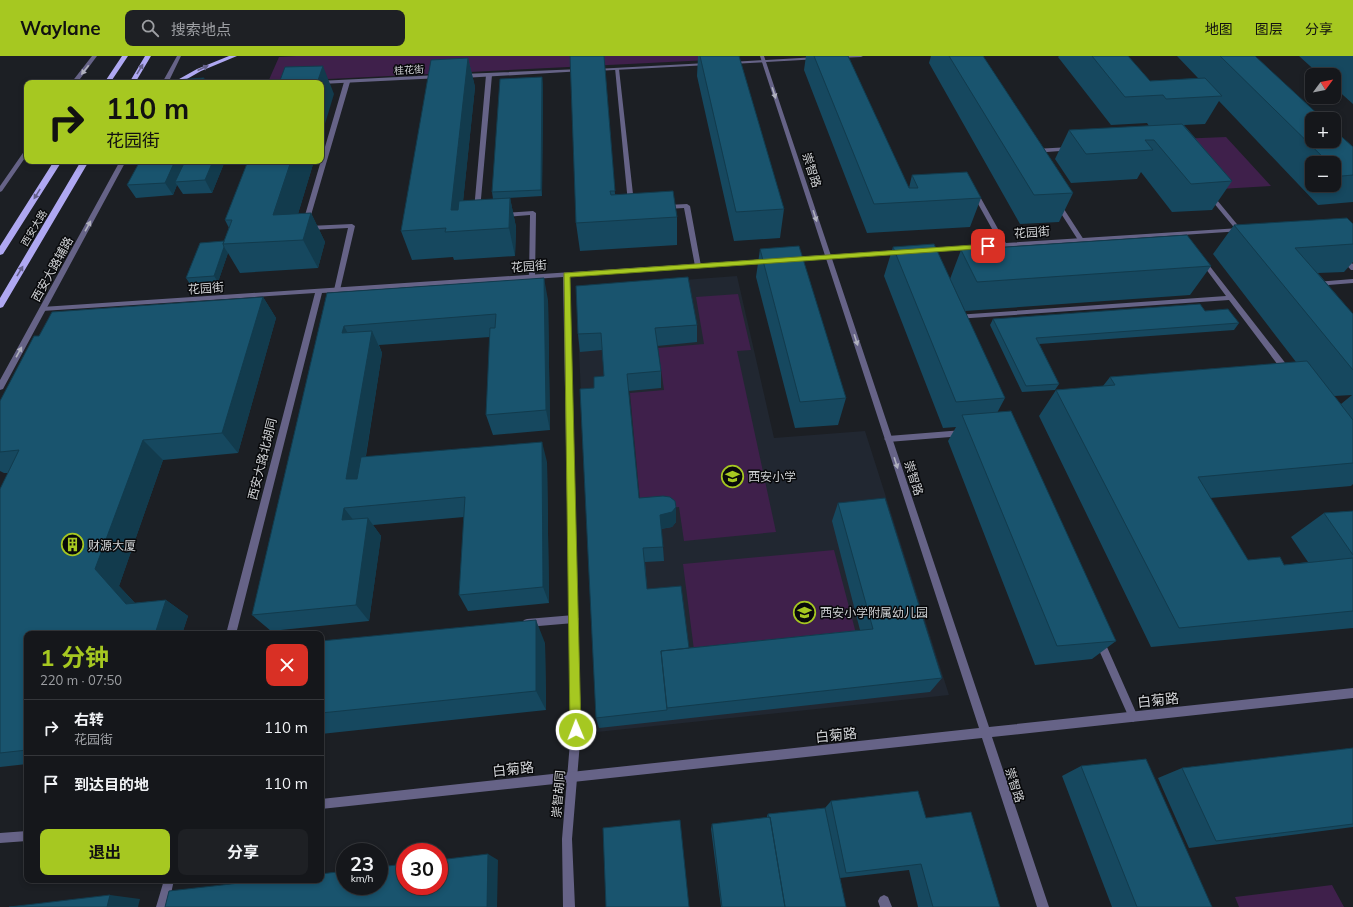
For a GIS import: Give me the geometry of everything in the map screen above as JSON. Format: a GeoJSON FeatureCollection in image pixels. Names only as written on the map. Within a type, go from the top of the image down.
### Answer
{"type":"FeatureCollection","features":[{"type":"Feature","properties":{"kind":"main road"},"geometry":{"type":"LineString","coordinates":[[109,80],[125,56]]}},
{"type":"Feature","properties":{"kind":"main road"},"geometry":{"type":"LineString","coordinates":[[134,80],[148,56]]}},
{"type":"Feature","properties":{"kind":"main road"},"geometry":{"type":"LineString","coordinates":[[181,80],[199,70],[234,56]]}},
{"type":"Feature","properties":{"kind":"main road","name":"西安大路"},"geometry":{"type":"LineString","coordinates":[[0,252],[56,164]]}},
{"type":"Feature","properties":{"kind":"main road","name":"西安大路"},"geometry":{"type":"LineString","coordinates":[[0,305],[84,164]]}},
{"type":"Feature","properties":{"kind":"street"},"geometry":{"type":"LineString","coordinates":[[76,80],[95,56]]}},
{"type":"Feature","properties":{"kind":"street"},"geometry":{"type":"LineString","coordinates":[[167,80],[179,56]]}},
{"type":"Feature","properties":{"kind":"street"},"geometry":{"type":"LineString","coordinates":[[832,58],[861,56]]}},
{"type":"Feature","properties":{"kind":"street"},"geometry":{"type":"LineString","coordinates":[[848,57],[851,64]]}},
{"type":"Feature","properties":{"kind":"street"},"geometry":{"type":"LineString","coordinates":[[725,63],[762,59],[825,58]]}},
{"type":"Feature","properties":{"kind":"street","name":"崇智路"},"geometry":{"type":"LineString","coordinates":[[762,59],[1043,907]]}},
{"type":"Feature","properties":{"kind":"street"},"geometry":{"type":"LineString","coordinates":[[457,76],[717,64]]}},
{"type":"Feature","properties":{"kind":"street"},"geometry":{"type":"LineString","coordinates":[[617,68],[632,209]]}},
{"type":"Feature","properties":{"kind":"street"},"geometry":{"type":"LineString","coordinates":[[476,217],[489,75]]}},
{"type":"Feature","properties":{"kind":"street","name":"桂花街"},"geometry":{"type":"LineString","coordinates":[[324,83],[449,77]]}},
{"type":"Feature","properties":{"kind":"street"},"geometry":{"type":"LineString","coordinates":[[324,161],[347,82]]}},
{"type":"Feature","properties":{"kind":"street"},"geometry":{"type":"LineString","coordinates":[[1025,152],[1080,148]]}},
{"type":"Feature","properties":{"kind":"street"},"geometry":{"type":"LineString","coordinates":[[0,190],[24,155]]}},
{"type":"Feature","properties":{"kind":"street","name":"西安大路辅路"},"geometry":{"type":"LineString","coordinates":[[0,387],[121,164]]}},
{"type":"Feature","properties":{"kind":"street"},"geometry":{"type":"LineString","coordinates":[[323,164],[304,229],[352,226],[337,290]]}},
{"type":"Feature","properties":{"kind":"street"},"geometry":{"type":"LineString","coordinates":[[968,193],[976,193],[1004,245]]}},
{"type":"Feature","properties":{"kind":"street"},"geometry":{"type":"LineString","coordinates":[[1208,193],[1239,230]]}},
{"type":"Feature","properties":{"kind":"street"},"geometry":{"type":"LineString","coordinates":[[1053,196],[1081,240]]}},
{"type":"Feature","properties":{"kind":"street"},"geometry":{"type":"LineString","coordinates":[[663,208],[687,206],[698,266]]}},
{"type":"Feature","properties":{"kind":"street"},"geometry":{"type":"LineString","coordinates":[[498,216],[533,213],[532,277]]}},
{"type":"Feature","properties":{"kind":"street","name":"花园街"},"geometry":{"type":"LineString","coordinates":[[924,253],[1004,245],[1184,236],[1246,229]]}},
{"type":"Feature","properties":{"kind":"street"},"geometry":{"type":"LineString","coordinates":[[782,260],[910,252]]}},
{"type":"Feature","properties":{"kind":"street"},"geometry":{"type":"LineString","coordinates":[[1338,252],[1353,268]]}},
{"type":"Feature","properties":{"kind":"street"},"geometry":{"type":"LineString","coordinates":[[1200,257],[1291,376]]}},
{"type":"Feature","properties":{"kind":"street","name":"花园街"},"geometry":{"type":"LineString","coordinates":[[42,309],[774,261]]}},
{"type":"Feature","properties":{"kind":"street","name":"崇智胡同"},"geometry":{"type":"LineString","coordinates":[[566,274],[576,730],[567,839],[569,907]]}},
{"type":"Feature","properties":{"kind":"street"},"geometry":{"type":"LineString","coordinates":[[1305,284],[1353,281]]}},
{"type":"Feature","properties":{"kind":"street","name":"西安大路北胡同"},"geometry":{"type":"LineString","coordinates":[[232,631],[318,291]]}},
{"type":"Feature","properties":{"kind":"street"},"geometry":{"type":"LineString","coordinates":[[955,317],[1231,298]]}},
{"type":"Feature","properties":{"kind":"street"},"geometry":{"type":"LineString","coordinates":[[888,439],[974,432]]}},
{"type":"Feature","properties":{"kind":"street"},"geometry":{"type":"LineString","coordinates":[[518,624],[574,619]]}},
{"type":"Feature","properties":{"kind":"street"},"geometry":{"type":"LineString","coordinates":[[1095,630],[1133,717]]}},
{"type":"Feature","properties":{"kind":"street","name":"白菊路"},"geometry":{"type":"LineString","coordinates":[[324,804],[1353,693]]}},
{"type":"Feature","properties":{"kind":"street"},"geometry":{"type":"LineString","coordinates":[[0,838],[24,836]]}},
{"type":"Feature","properties":{"kind":"street"},"geometry":{"type":"LineString","coordinates":[[162,907],[168,883]]}},
{"type":"Feature","properties":{"kind":"shaded area"},"geometry":{"type":"Polygon","coordinates":[[[728,56],[729,59],[308,80],[269,80],[279,57],[728,56]]]}},
{"type":"Feature","properties":{"kind":"shaded area"},"geometry":{"type":"Polygon","coordinates":[[[1226,137],[1271,186],[1220,189],[1177,139],[1226,137]]]}},
{"type":"Feature","properties":{"kind":"shaded area","name":"西安小学"},"geometry":{"type":"Polygon","coordinates":[[[737,276],[774,438],[865,431],[949,695],[597,732],[576,288],[737,276]]]}},
{"type":"Feature","properties":{"kind":"shaded area"},"geometry":{"type":"Polygon","coordinates":[[[738,294],[751,350],[737,351],[776,532],[684,541],[679,507],[641,511],[630,393],[664,390],[658,348],[704,344],[696,297],[738,294]]]}},
{"type":"Feature","properties":{"kind":"shaded area"},"geometry":{"type":"Polygon","coordinates":[[[834,550],[858,641],[695,658],[683,564],[834,550]]]}},
{"type":"Feature","properties":{"kind":"shaded area"},"geometry":{"type":"Polygon","coordinates":[[[1332,885],[1344,907],[1239,907],[1235,897],[1332,885]]]}},
{"type":"Feature","properties":{"kind":"building"},"geometry":{"type":"Polygon","coordinates":[[[570,56],[604,56],[615,191],[610,191],[611,195],[673,191],[677,217],[576,223],[570,56]]]}},
{"type":"Feature","properties":{"kind":"building"},"geometry":{"type":"Polygon","coordinates":[[[700,56],[739,56],[784,209],[736,212],[700,56]]]}},
{"type":"Feature","properties":{"kind":"building"},"geometry":{"type":"Polygon","coordinates":[[[814,56],[848,56],[909,188],[918,188],[912,175],[967,172],[981,198],[874,204],[814,56]]]}},
{"type":"Feature","properties":{"kind":"building"},"geometry":{"type":"Polygon","coordinates":[[[949,56],[983,56],[1073,193],[1034,195],[949,56]]]}},
{"type":"Feature","properties":{"kind":"building"},"geometry":{"type":"Polygon","coordinates":[[[1092,56],[1128,56],[1150,81],[1205,78],[1222,96],[1166,99],[1163,95],[1125,97],[1092,56]]]}},
{"type":"Feature","properties":{"kind":"building"},"geometry":{"type":"Polygon","coordinates":[[[1220,56],[1255,56],[1305,102],[1305,104],[1315,112],[1305,112],[1305,139],[1220,56]]]}},
{"type":"Feature","properties":{"kind":"building"},"geometry":{"type":"Polygon","coordinates":[[[468,58],[451,210],[458,210],[459,201],[510,198],[509,228],[445,232],[446,228],[401,231],[431,60],[468,58]]]}},
{"type":"Feature","properties":{"kind":"building"},"geometry":{"type":"Polygon","coordinates":[[[323,66],[318,80],[280,80],[285,67],[323,66]]]}},
{"type":"Feature","properties":{"kind":"building"},"geometry":{"type":"Polygon","coordinates":[[[542,77],[541,190],[492,192],[500,79],[542,77]]]}},
{"type":"Feature","properties":{"kind":"building"},"geometry":{"type":"Polygon","coordinates":[[[204,78],[203,80],[175,80],[204,78]]]}},
{"type":"Feature","properties":{"kind":"building"},"geometry":{"type":"Polygon","coordinates":[[[1182,124],[1232,181],[1191,184],[1154,140],[1145,140],[1153,150],[1086,154],[1069,130],[1182,124]]]}},
{"type":"Feature","properties":{"kind":"building"},"geometry":{"type":"Polygon","coordinates":[[[1341,136],[1353,147],[1353,175],[1341,175],[1341,156],[1322,156],[1314,148],[1341,148],[1341,136]]]}},
{"type":"Feature","properties":{"kind":"building"},"geometry":{"type":"Polygon","coordinates":[[[138,164],[174,164],[165,183],[127,185],[138,164]]]}},
{"type":"Feature","properties":{"kind":"building"},"geometry":{"type":"Polygon","coordinates":[[[184,164],[212,164],[205,180],[175,182],[184,164]]]}},
{"type":"Feature","properties":{"kind":"building"},"geometry":{"type":"Polygon","coordinates":[[[247,164],[290,164],[273,215],[311,213],[303,240],[223,244],[232,220],[225,220],[247,164]]]}},
{"type":"Feature","properties":{"kind":"building"},"geometry":{"type":"Polygon","coordinates":[[[1347,218],[1353,224],[1353,244],[1295,248],[1353,314],[1353,370],[1234,225],[1347,218]]]}},
{"type":"Feature","properties":{"kind":"building"},"geometry":{"type":"Polygon","coordinates":[[[1187,235],[1211,266],[977,282],[961,250],[1187,235]]]}},
{"type":"Feature","properties":{"kind":"building"},"geometry":{"type":"Polygon","coordinates":[[[224,241],[224,247],[214,276],[186,278],[200,243],[224,241]]]}},
{"type":"Feature","properties":{"kind":"building"},"geometry":{"type":"Polygon","coordinates":[[[934,244],[1005,398],[956,402],[893,247],[934,244]]]}},
{"type":"Feature","properties":{"kind":"building"},"geometry":{"type":"Polygon","coordinates":[[[799,246],[846,398],[800,402],[760,249],[799,246]]]}},
{"type":"Feature","properties":{"kind":"building"},"geometry":{"type":"Polygon","coordinates":[[[688,277],[697,325],[655,328],[661,371],[627,374],[639,498],[663,496],[670,497],[675,501],[676,507],[672,512],[660,515],[663,547],[643,548],[647,589],[681,586],[689,648],[661,651],[667,710],[596,718],[580,389],[594,388],[594,377],[604,376],[601,333],[578,334],[576,286],[688,277]]]}},
{"type":"Feature","properties":{"kind":"building"},"geometry":{"type":"Polygon","coordinates":[[[544,278],[546,410],[486,415],[490,328],[495,328],[496,314],[344,326],[342,333],[372,331],[346,479],[357,479],[361,457],[542,442],[543,587],[459,595],[465,497],[344,508],[342,520],[368,518],[356,605],[252,615],[327,293],[544,278]]]}},
{"type":"Feature","properties":{"kind":"building","name":"财源大厦"},"geometry":{"type":"Polygon","coordinates":[[[263,297],[222,433],[143,440],[95,569],[126,604],[166,600],[156,631],[24,631],[24,750],[0,753],[0,489],[19,450],[0,452],[0,401],[34,336],[39,336],[52,312],[263,297]]]}},
{"type":"Feature","properties":{"kind":"building"},"geometry":{"type":"Polygon","coordinates":[[[1200,304],[1205,311],[1228,309],[1239,323],[1036,338],[1059,384],[1026,386],[993,319],[1200,304]]]}},
{"type":"Feature","properties":{"kind":"building"},"geometry":{"type":"Polygon","coordinates":[[[1307,361],[1353,420],[1353,463],[1198,477],[1248,560],[1280,557],[1284,565],[1353,558],[1353,611],[1179,628],[1056,390],[1115,385],[1110,377],[1307,361]]]}},
{"type":"Feature","properties":{"kind":"building"},"geometry":{"type":"Polygon","coordinates":[[[1011,411],[1116,641],[1057,646],[962,415],[1011,411]]]}},
{"type":"Feature","properties":{"kind":"building"},"geometry":{"type":"Polygon","coordinates":[[[885,498],[942,678],[667,708],[661,651],[873,629],[838,503],[885,498]]]}},
{"type":"Feature","properties":{"kind":"building"},"geometry":{"type":"Polygon","coordinates":[[[1353,511],[1353,555],[1324,513],[1353,511]]]}},
{"type":"Feature","properties":{"kind":"building"},"geometry":{"type":"Polygon","coordinates":[[[536,620],[536,691],[324,713],[324,641],[536,620]]]}},
{"type":"Feature","properties":{"kind":"building"},"geometry":{"type":"Polygon","coordinates":[[[1353,748],[1353,824],[1216,841],[1182,768],[1353,748]]]}},
{"type":"Feature","properties":{"kind":"building"},"geometry":{"type":"Polygon","coordinates":[[[1146,759],[1212,907],[1137,907],[1081,766],[1146,759]]]}},
{"type":"Feature","properties":{"kind":"building"},"geometry":{"type":"Polygon","coordinates":[[[918,791],[926,818],[971,812],[1000,907],[933,907],[921,864],[846,873],[831,801],[918,791]]]}},
{"type":"Feature","properties":{"kind":"building"},"geometry":{"type":"Polygon","coordinates":[[[825,808],[846,907],[785,907],[770,817],[769,818],[768,814],[825,808]]]}},
{"type":"Feature","properties":{"kind":"building"},"geometry":{"type":"Polygon","coordinates":[[[770,817],[785,907],[722,907],[712,824],[770,817]]]}},
{"type":"Feature","properties":{"kind":"building"},"geometry":{"type":"Polygon","coordinates":[[[680,820],[689,907],[606,907],[603,828],[680,820]]]}},
{"type":"Feature","properties":{"kind":"building"},"geometry":{"type":"Polygon","coordinates":[[[488,854],[487,907],[165,907],[169,891],[240,883],[324,883],[324,874],[336,872],[336,895],[388,895],[388,866],[396,865],[396,895],[448,895],[448,859],[488,854]]]}},
{"type":"Feature","properties":{"kind":"building"},"geometry":{"type":"Polygon","coordinates":[[[110,895],[107,907],[9,907],[110,895]]]}},
{"type":"Feature","properties":{"kind":"place","name":"西安小学"},"geometry":{"type":"Point","coordinates":[732,476]}},
{"type":"Feature","properties":{"kind":"place","name":"财源大厦"},"geometry":{"type":"Point","coordinates":[72,545]}},
{"type":"Feature","properties":{"kind":"place","name":"西安小学附属幼儿园"},"geometry":{"type":"Point","coordinates":[805,612]}},
{"type":"Feature","properties":{"kind":"route"},"geometry":{"type":"LineString","coordinates":[[576,730],[566,274],[988,246]]}}]}
